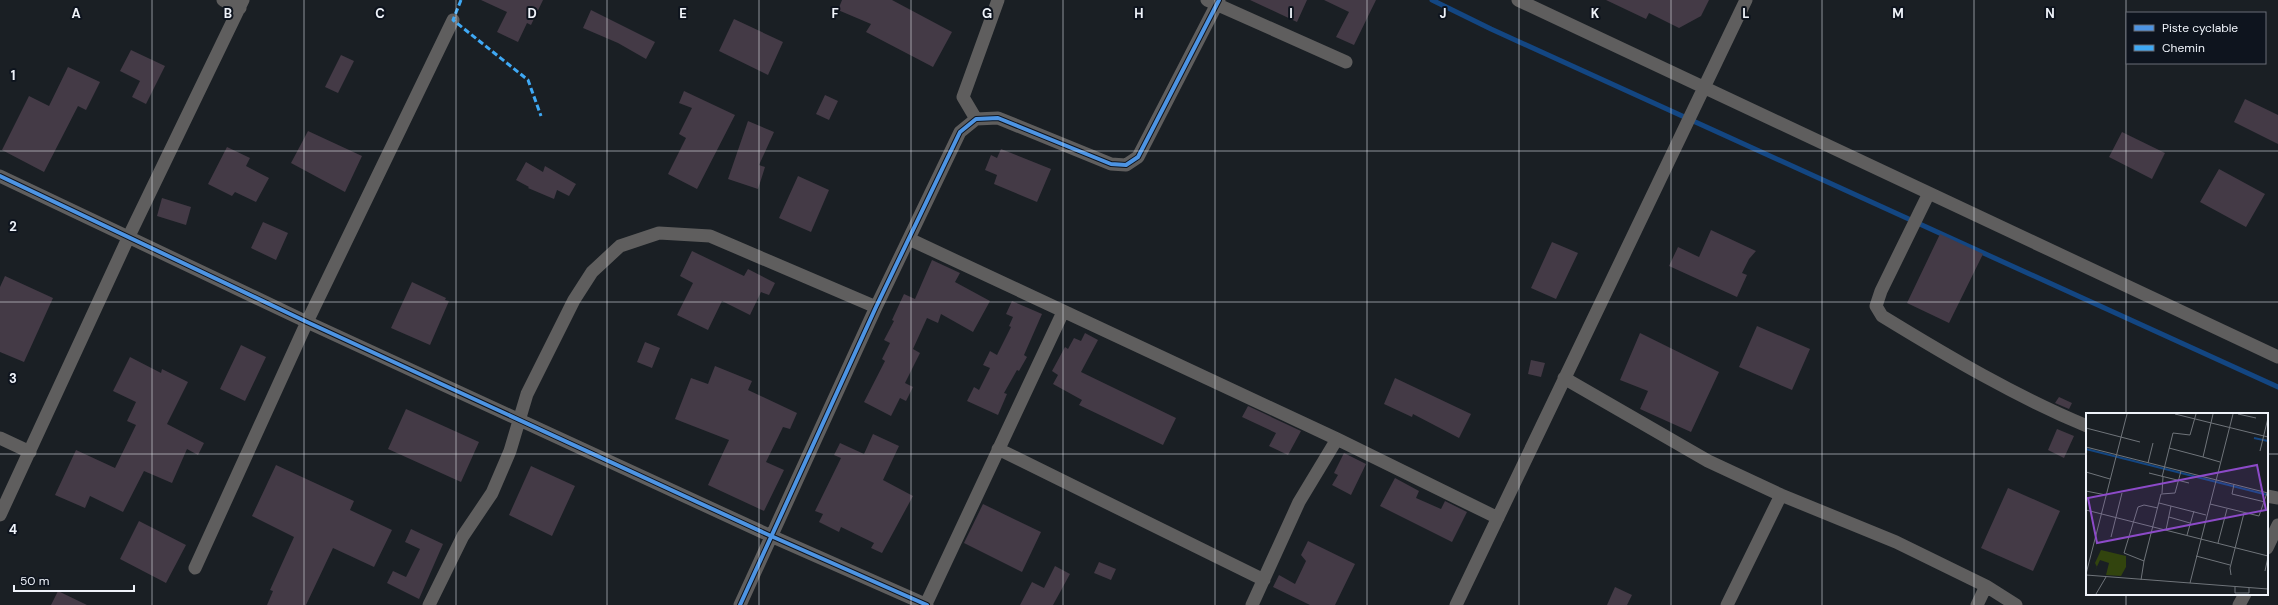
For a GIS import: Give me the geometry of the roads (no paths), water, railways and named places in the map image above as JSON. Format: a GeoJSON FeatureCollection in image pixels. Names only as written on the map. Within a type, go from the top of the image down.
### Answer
{"type":"FeatureCollection","features":[{"type":"Feature","properties":{"kind":"street"},"geometry":{"type":"LineString","coordinates":[[0,515],[129,236],[241,4],[223,0]]}},
{"type":"Feature","properties":{"kind":"street"},"geometry":{"type":"LineString","coordinates":[[976,119],[963,97],[998,0]]}},
{"type":"Feature","properties":{"kind":"street"},"geometry":{"type":"LineString","coordinates":[[1518,0],[2278,358]]}},
{"type":"Feature","properties":{"kind":"street"},"geometry":{"type":"LineString","coordinates":[[1456,605],[1746,0]]}},
{"type":"Feature","properties":{"kind":"street"},"geometry":{"type":"LineString","coordinates":[[740,605],[876,307],[960,132],[976,119],[998,118],[1111,164],[1126,165],[1138,157],[1214,1],[1346,62]]}},
{"type":"Feature","properties":{"kind":"street"},"geometry":{"type":"LineString","coordinates":[[195,568],[307,322],[453,20]]}},
{"type":"Feature","properties":{"kind":"street"},"geometry":{"type":"LineString","coordinates":[[0,176],[129,236],[307,322],[771,536],[926,605],[1063,312]]}},
{"type":"Feature","properties":{"kind":"street"},"geometry":{"type":"LineString","coordinates":[[1929,193],[1881,291],[1876,306],[1882,316],[1961,364],[2043,408],[2086,426]]}},
{"type":"Feature","properties":{"kind":"street"},"geometry":{"type":"LineString","coordinates":[[429,605],[463,536],[492,493],[510,451],[527,394],[574,300],[592,272],[620,246],[659,234],[710,236],[876,307]]}},
{"type":"Feature","properties":{"kind":"street"},"geometry":{"type":"LineString","coordinates":[[909,239],[1337,439],[1498,518]]}},
{"type":"Feature","properties":{"kind":"street"},"geometry":{"type":"LineString","coordinates":[[1564,378],[1708,461],[1781,495],[1896,542],[1986,586],[2016,605]]}},
{"type":"Feature","properties":{"kind":"street"},"geometry":{"type":"LineString","coordinates":[[0,438],[30,452]]}},
{"type":"Feature","properties":{"kind":"street"},"geometry":{"type":"LineString","coordinates":[[1252,605],[1300,502],[1337,439]]}},
{"type":"Feature","properties":{"kind":"street"},"geometry":{"type":"LineString","coordinates":[[998,449],[1264,580]]}},
{"type":"Feature","properties":{"kind":"street"},"geometry":{"type":"LineString","coordinates":[[1727,605],[1781,495]]}},
{"type":"Feature","properties":{"kind":"street"},"geometry":{"type":"LineString","coordinates":[[2268,496],[2278,498]]}},
{"type":"Feature","properties":{"kind":"street"},"geometry":{"type":"LineString","coordinates":[[2268,546],[2278,525]]}},
{"type":"Feature","properties":{"kind":"street"},"geometry":{"type":"LineString","coordinates":[[1977,605],[1986,586]]}},
{"type":"Feature","properties":{"kind":"street"},"geometry":{"type":"LineString","coordinates":[[2239,605],[2244,595]]}},
{"type":"Feature","properties":{"kind":"waterway"},"geometry":{"type":"LineString","coordinates":[[1432,0],[1491,29],[2278,387]]}}]}
